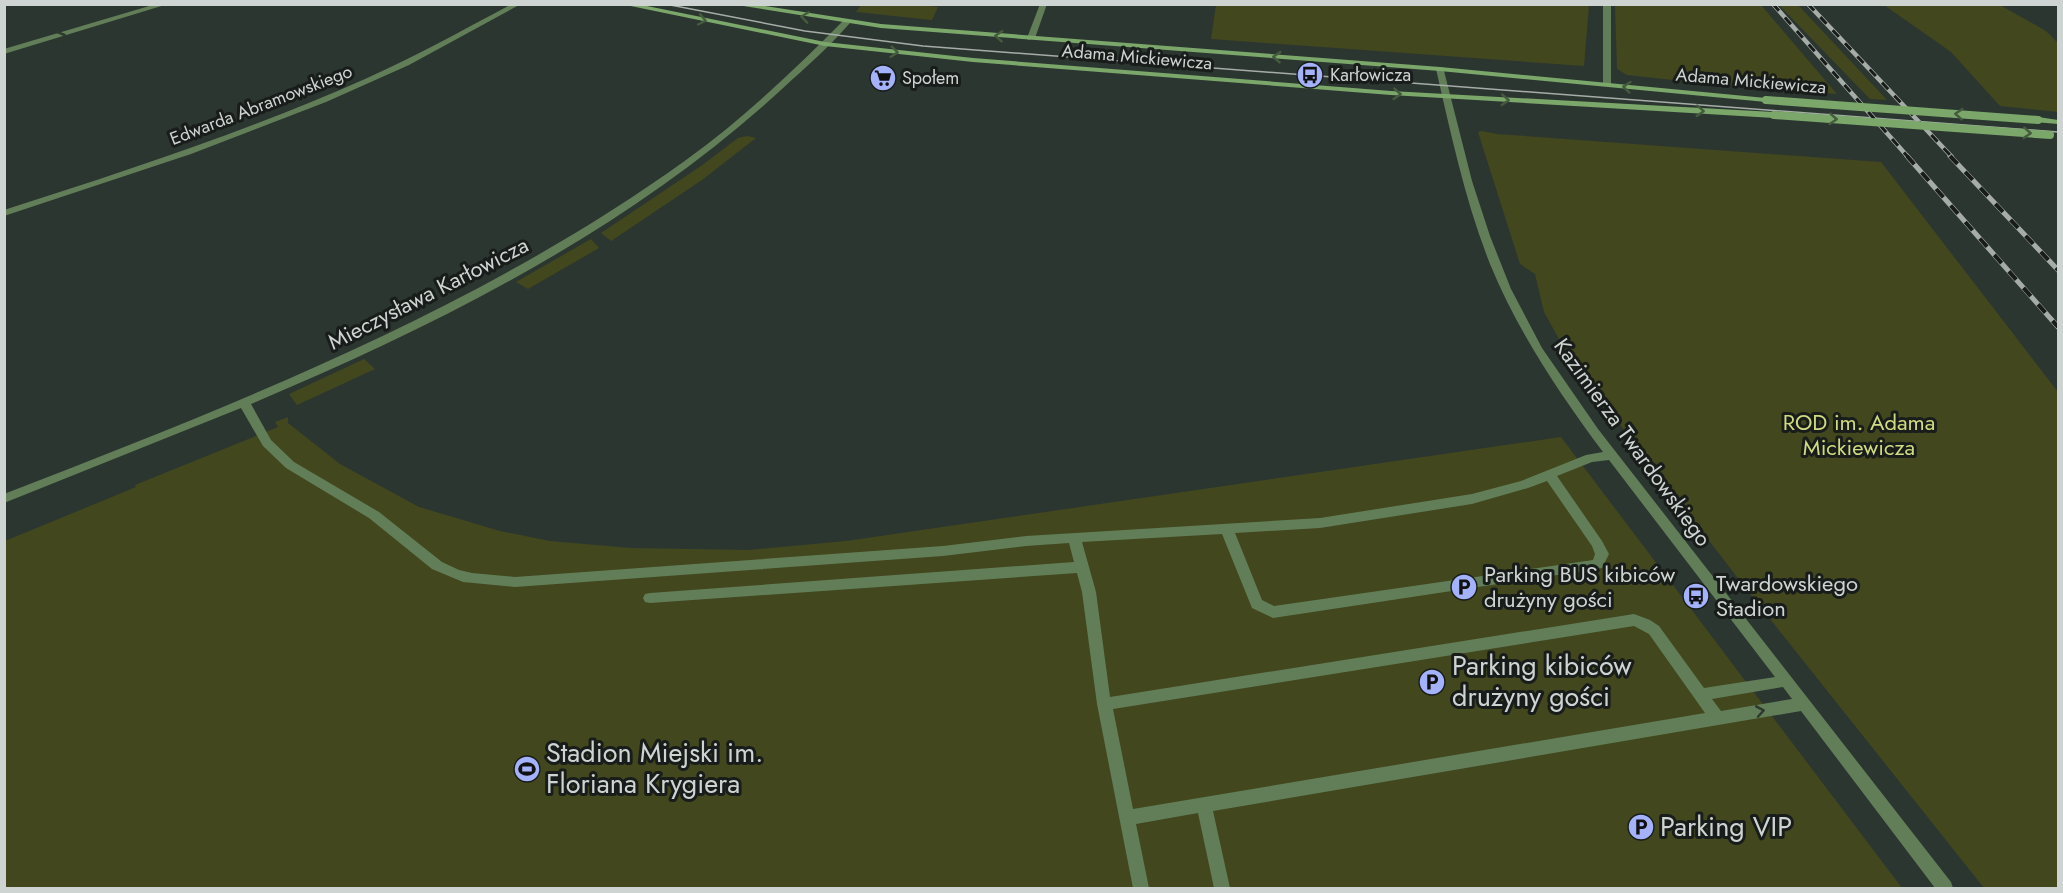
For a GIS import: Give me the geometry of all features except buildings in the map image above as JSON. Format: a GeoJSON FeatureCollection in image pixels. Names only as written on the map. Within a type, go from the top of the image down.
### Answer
{"type":"FeatureCollection","features":[{"type":"Feature","properties":{"kind":"street"},"geometry":{"type":"LineString","coordinates":[[4,52],[165,4]]}},
{"type":"Feature","properties":{"kind":"street","name":"Edwarda Abramowskiego"},"geometry":{"type":"LineString","coordinates":[[4,213],[149,166],[264,124],[397,68],[518,4]]}},
{"type":"Feature","properties":{"kind":"street","name":"Adama Mickiewicza"},"geometry":{"type":"LineString","coordinates":[[624,4],[825,44],[1015,64],[1447,97],[1774,115],[2054,135]]}},
{"type":"Feature","properties":{"kind":"street","name":"Adama Mickiewicza"},"geometry":{"type":"LineString","coordinates":[[734,4],[846,23],[1440,69],[1766,100],[2058,122]]}},
{"type":"Feature","properties":{"kind":"street"},"geometry":{"type":"LineString","coordinates":[[1031,38],[1044,4]]}},
{"type":"Feature","properties":{"kind":"street"},"geometry":{"type":"LineString","coordinates":[[1606,84],[1607,4]]}},
{"type":"Feature","properties":{"kind":"street"},"geometry":{"type":"LineString","coordinates":[[825,44],[846,23]]}},
{"type":"Feature","properties":{"kind":"street","name":"Mieczysława Karłowicza"},"geometry":{"type":"LineString","coordinates":[[4,499],[244,403],[325,368],[444,311],[585,230],[656,185],[717,140],[825,44]]}},
{"type":"Feature","properties":{"kind":"street"},"geometry":{"type":"LineString","coordinates":[[1440,69],[1447,97]]}},
{"type":"Feature","properties":{"kind":"street","name":"Kazimierza Twardowskiego"},"geometry":{"type":"LineString","coordinates":[[1447,97],[1481,226],[1506,291],[1561,384],[1612,455],[1945,888]]}},
{"type":"Feature","properties":{"kind":"street"},"geometry":{"type":"LineString","coordinates":[[244,403],[267,443],[289,464],[370,513],[424,558],[448,572],[479,580],[515,582],[944,551],[1074,538],[1320,523],[1432,506],[1492,493],[1524,485],[1590,458],[1612,455]]}},
{"type":"Feature","properties":{"kind":"street"},"geometry":{"type":"LineString","coordinates":[[1227,530],[1257,604],[1274,612],[1597,564],[1602,554],[1598,544],[1549,474]]}},
{"type":"Feature","properties":{"kind":"street"},"geometry":{"type":"LineString","coordinates":[[1074,538],[1089,592],[1104,704],[1141,888]]}},
{"type":"Feature","properties":{"kind":"street"},"geometry":{"type":"LineString","coordinates":[[650,598],[1082,567]]}},
{"type":"Feature","properties":{"kind":"street"},"geometry":{"type":"LineString","coordinates":[[1104,704],[1634,620],[1654,630],[1717,718]]}},
{"type":"Feature","properties":{"kind":"street"},"geometry":{"type":"LineString","coordinates":[[1700,695],[1785,681]]}},
{"type":"Feature","properties":{"kind":"street"},"geometry":{"type":"LineString","coordinates":[[1127,818],[1803,704]]}},
{"type":"Feature","properties":{"kind":"street"},"geometry":{"type":"LineString","coordinates":[[1204,805],[1222,888]]}},
{"type":"Feature","properties":{"kind":"green space"},"geometry":{"type":"Polygon","coordinates":[[[861,5],[938,7],[932,20],[856,12],[861,5]]]}},
{"type":"Feature","properties":{"kind":"green space"},"geometry":{"type":"Polygon","coordinates":[[[1216,5],[1589,5],[1584,66],[1211,39],[1216,5]]]}},
{"type":"Feature","properties":{"kind":"green space"},"geometry":{"type":"Polygon","coordinates":[[[1615,5],[1761,5],[1837,94],[1747,88],[1627,75],[1617,69],[1615,5]]]}},
{"type":"Feature","properties":{"kind":"green space"},"geometry":{"type":"Polygon","coordinates":[[[1779,5],[1798,5],[1887,100],[1870,99],[1779,5]]]}},
{"type":"Feature","properties":{"kind":"green space"},"geometry":{"type":"Polygon","coordinates":[[[1884,5],[2000,5],[2046,31],[2058,43],[2058,112],[2000,106],[1951,52],[1884,5]]]}},
{"type":"Feature","properties":{"kind":"green space","name":"ROD im. Adama Mickiewicza"},"geometry":{"type":"Polygon","coordinates":[[[1478,132],[1497,134],[1881,162],[2058,392],[2058,888],[1984,888],[1747,590],[1591,387],[1544,312],[1535,274],[1520,264],[1478,132]]]}},
{"type":"Feature","properties":{"kind":"green space"},"geometry":{"type":"Polygon","coordinates":[[[747,136],[756,138],[702,180],[611,241],[601,233],[701,166],[738,138],[747,136]]]}},
{"type":"Feature","properties":{"kind":"green space"},"geometry":{"type":"Polygon","coordinates":[[[591,239],[599,248],[528,289],[516,282],[591,239]]]}},
{"type":"Feature","properties":{"kind":"green space"},"geometry":{"type":"Polygon","coordinates":[[[364,359],[375,369],[297,405],[289,394],[364,359]]]}},
{"type":"Feature","properties":{"kind":"green space"},"geometry":{"type":"Polygon","coordinates":[[[288,417],[288,423],[340,464],[419,507],[500,531],[550,541],[631,548],[749,550],[846,541],[1561,437],[1902,888],[5,888],[5,541],[278,427],[275,422],[288,417]]]}},
{"type":"Feature","properties":{"kind":"tram line"},"geometry":{"type":"LineString","coordinates":[[665,4],[805,31],[923,46],[2058,132]]}},
{"type":"Feature","properties":{"kind":"railway"},"geometry":{"type":"LineString","coordinates":[[1773,4],[1908,157]]}},
{"type":"Feature","properties":{"kind":"railway"},"geometry":{"type":"LineString","coordinates":[[1808,4],[1952,157]]}},
{"type":"Feature","properties":{"kind":"railway"},"geometry":{"type":"LineString","coordinates":[[1907,156],[2058,327]]}},
{"type":"Feature","properties":{"kind":"railway"},"geometry":{"type":"LineString","coordinates":[[1950,156],[2058,270]]}},
{"type":"Feature","properties":{"kind":"place","name":"Karłowicza"},"geometry":{"type":"Point","coordinates":[1310,75]}},
{"type":"Feature","properties":{"kind":"place","name":"Społem"},"geometry":{"type":"Point","coordinates":[883,78]}},
{"type":"Feature","properties":{"kind":"place","name":"Parking BUS kibiców drużyny gości"},"geometry":{"type":"Point","coordinates":[1464,587]}},
{"type":"Feature","properties":{"kind":"place","name":"Twardowskiego Stadion"},"geometry":{"type":"Point","coordinates":[1696,596]}},
{"type":"Feature","properties":{"kind":"place","name":"Parking kibiców drużyny gości"},"geometry":{"type":"Point","coordinates":[1432,682]}},
{"type":"Feature","properties":{"kind":"place","name":"Stadion Miejski im. Floriana Krygiera"},"geometry":{"type":"Point","coordinates":[527,769]}},
{"type":"Feature","properties":{"kind":"place","name":"Parking VIP"},"geometry":{"type":"Point","coordinates":[1641,827]}}]}
